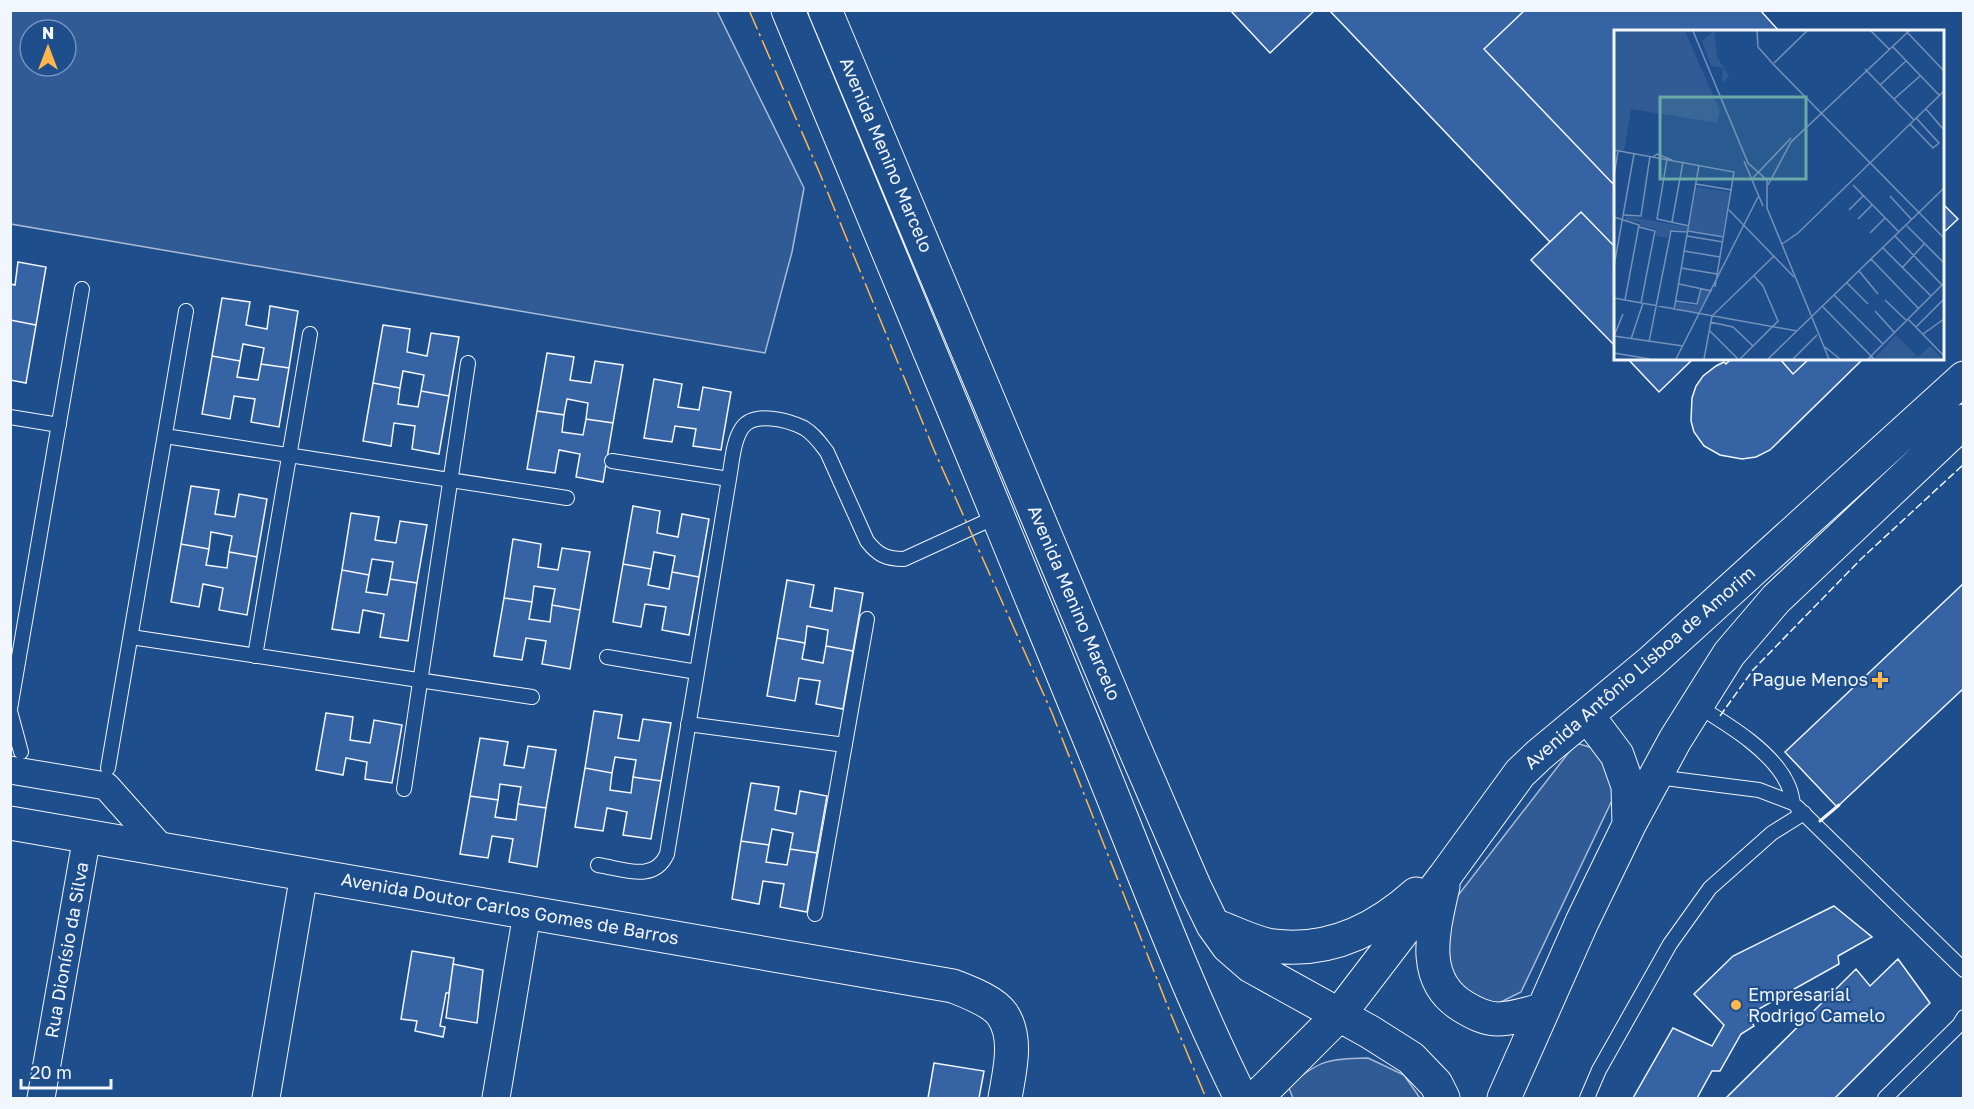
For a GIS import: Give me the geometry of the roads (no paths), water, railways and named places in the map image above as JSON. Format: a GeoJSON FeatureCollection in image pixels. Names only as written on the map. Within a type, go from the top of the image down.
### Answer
{"type":"FeatureCollection","features":[{"type":"Feature","properties":{"kind":"main road","name":"Avenida Menino Marcelo"},"geometry":{"type":"LineString","coordinates":[[789,10],[1180,962],[1219,1054],[1241,1098]]}},
{"type":"Feature","properties":{"kind":"main road","name":"Avenida Menino Marcelo"},"geometry":{"type":"LineString","coordinates":[[825,10],[1167,825],[1213,925],[1228,946],[1251,966],[1370,1032],[1411,1058],[1436,1084],[1443,1098]]}},
{"type":"Feature","properties":{"kind":"main road","name":"Avenida Antônio Lisboa de Amorim"},"geometry":{"type":"LineString","coordinates":[[1256,1098],[1338,1016],[1454,865],[1520,773],[1651,662],[1964,378]]}},
{"type":"Feature","properties":{"kind":"main road","name":"Avenida Antônio Lisboa de Amorim"},"geometry":{"type":"LineString","coordinates":[[1504,1098],[1582,922],[1629,825],[1696,705],[1729,654],[1776,598],[1964,421]]}},
{"type":"Feature","properties":{"kind":"main road"},"geometry":{"type":"LineString","coordinates":[[1587,715],[1617,754],[1628,786],[1629,825]]}},
{"type":"Feature","properties":{"kind":"main road","name":"Avenida Doutor Carlos Gomes de Barros"},"geometry":{"type":"LineString","coordinates":[[10,823],[953,986],[982,998],[1002,1014],[1011,1035],[1011,1063],[1005,1098]]}},
{"type":"Feature","properties":{"kind":"main road"},"geometry":{"type":"LineString","coordinates":[[1213,925],[1271,946],[1306,947],[1335,943],[1372,927],[1406,904],[1454,865]]}},
{"type":"Feature","properties":{"kind":"main road"},"geometry":{"type":"LineString","coordinates":[[1454,865],[1432,936],[1432,956],[1437,977],[1451,1000],[1476,1015],[1498,1019],[1544,1010]]}},
{"type":"Feature","properties":{"kind":"street"},"geometry":{"type":"LineString","coordinates":[[18,765],[107,777],[163,850]]}},
{"type":"Feature","properties":{"kind":"street","name":"Rua Dionísio da Silva"},"geometry":{"type":"LineString","coordinates":[[41,1098],[87,837]]}},
{"type":"Feature","properties":{"kind":"street"},"geometry":{"type":"LineString","coordinates":[[266,1098],[304,874]]}},
{"type":"Feature","properties":{"kind":"street"},"geometry":{"type":"LineString","coordinates":[[496,1098],[527,912]]}},
{"type":"Feature","properties":{"kind":"lane"},"geometry":{"type":"LineString","coordinates":[[18,765],[10,710],[82,289]]}},
{"type":"Feature","properties":{"kind":"lane"},"geometry":{"type":"LineString","coordinates":[[107,777],[186,311]]}},
{"type":"Feature","properties":{"kind":"lane"},"geometry":{"type":"LineString","coordinates":[[255,656],[310,334]]}},
{"type":"Feature","properties":{"kind":"lane"},"geometry":{"type":"LineString","coordinates":[[404,789],[468,363]]}},
{"type":"Feature","properties":{"kind":"lane"},"geometry":{"type":"LineString","coordinates":[[10,417],[59,425]]}},
{"type":"Feature","properties":{"kind":"lane"},"geometry":{"type":"LineString","coordinates":[[598,865],[641,873],[653,871],[662,865],[667,854],[729,479],[737,439],[742,427],[753,419],[766,418],[805,429],[817,439],[827,452],[867,541],[876,553],[889,559],[904,559],[998,516]]}},
{"type":"Feature","properties":{"kind":"lane"},"geometry":{"type":"LineString","coordinates":[[165,436],[567,498]]}},
{"type":"Feature","properties":{"kind":"lane"},"geometry":{"type":"LineString","coordinates":[[612,461],[729,479]]}},
{"type":"Feature","properties":{"kind":"lane"},"geometry":{"type":"LineString","coordinates":[[815,915],[867,619]]}},
{"type":"Feature","properties":{"kind":"lane"},"geometry":{"type":"LineString","coordinates":[[131,637],[532,697]]}},
{"type":"Feature","properties":{"kind":"lane"},"geometry":{"type":"LineString","coordinates":[[607,657],[697,672]]}},
{"type":"Feature","properties":{"kind":"lane"},"geometry":{"type":"LineString","coordinates":[[1696,705],[1726,723],[1774,763],[1788,785],[1798,808]]}},
{"type":"Feature","properties":{"kind":"lane"},"geometry":{"type":"LineString","coordinates":[[688,724],[845,745]]}},
{"type":"Feature","properties":{"kind":"lane"},"geometry":{"type":"LineString","coordinates":[[1655,776],[1759,790],[1798,808],[1964,970]]}},
{"type":"Feature","properties":{"kind":"lane"},"geometry":{"type":"LineString","coordinates":[[1587,1098],[1599,1071],[1670,944],[1710,888],[1798,808]]}},
{"type":"Feature","properties":{"kind":"lane"},"geometry":{"type":"LineString","coordinates":[[1885,1098],[1959,1025],[1964,1017]]}},
{"type":"Feature","properties":{"kind":"place","name":"Pague Menos"},"geometry":{"type":"Point","coordinates":[1880,680]}},
{"type":"Feature","properties":{"kind":"place","name":"Empresarial Rodrigo Camelo"},"geometry":{"type":"Point","coordinates":[1736,1005]}}]}
